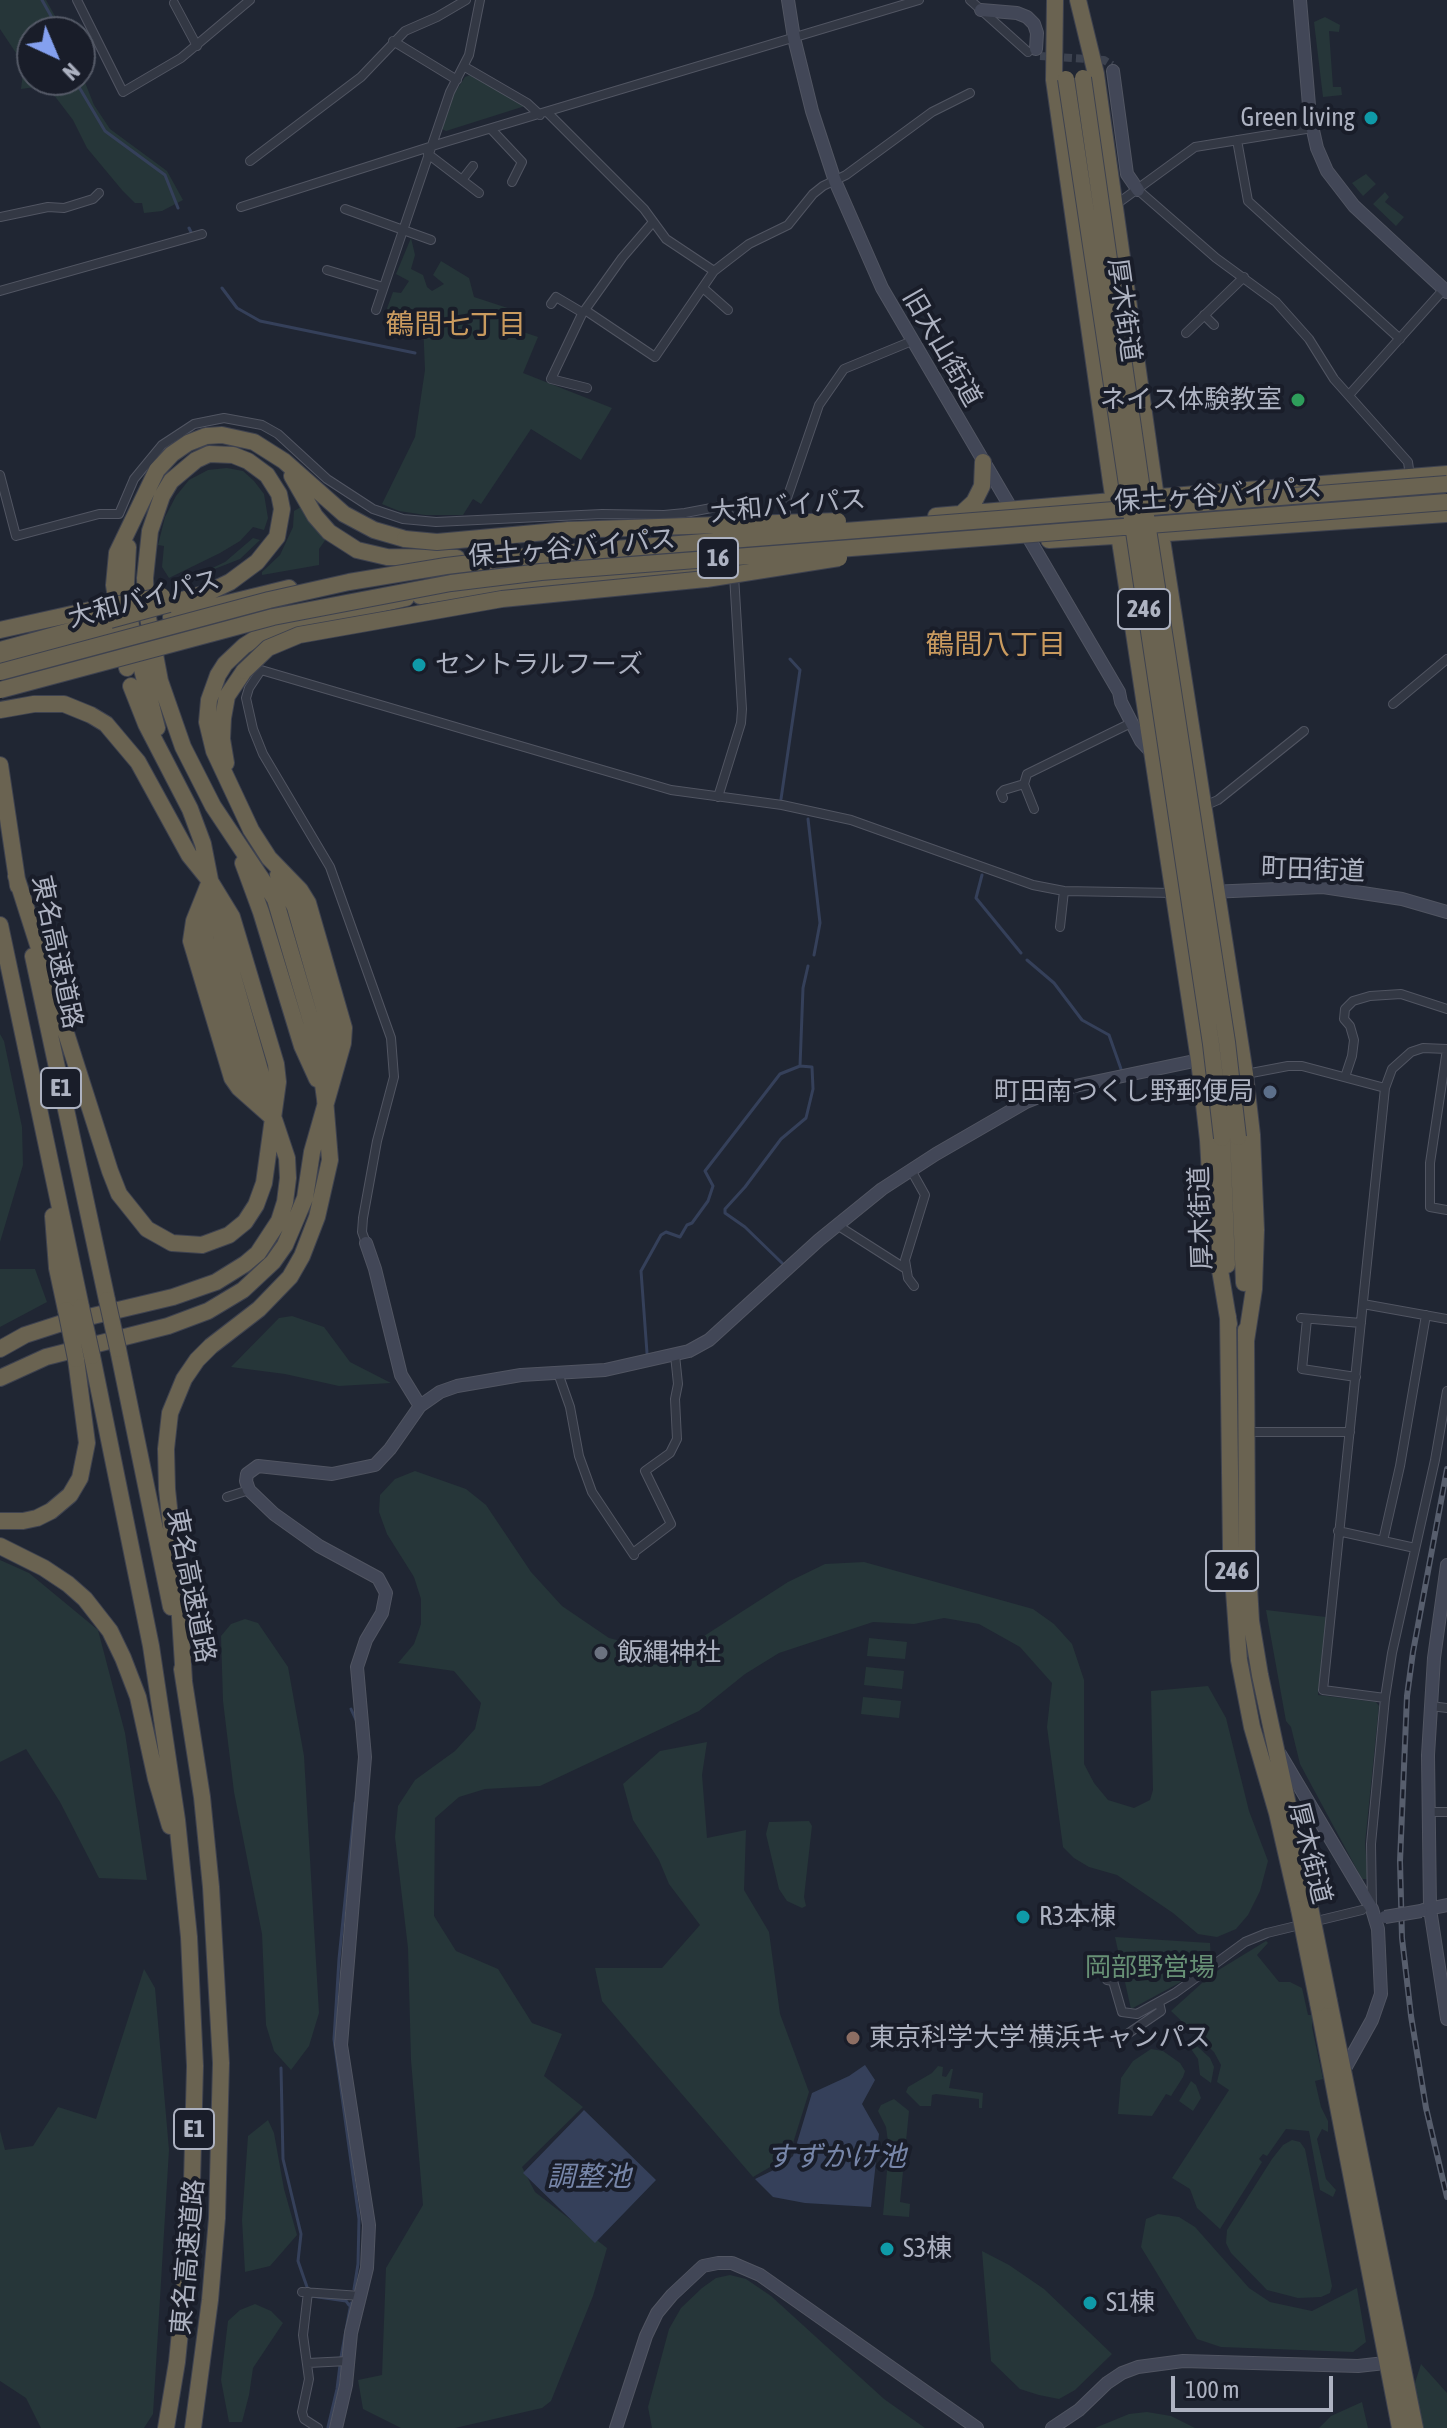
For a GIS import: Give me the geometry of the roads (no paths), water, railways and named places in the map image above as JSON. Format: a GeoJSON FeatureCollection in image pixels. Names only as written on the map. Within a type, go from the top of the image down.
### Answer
{"type":"FeatureCollection","features":[{"type":"Feature","properties":{"kind":"highway","name":"厚木街道"},"geometry":{"type":"LineString","coordinates":[[1055,0],[1075,79],[1211,1044],[1230,1138],[1246,1341],[1247,1552],[1251,1621],[1394,2362],[1415,2428]]}},
{"type":"Feature","properties":{"kind":"highway"},"geometry":{"type":"LineString","coordinates":[[1055,0],[1054,80],[1119,536],[1199,1060],[1213,1228],[1229,1324]]}},
{"type":"Feature","properties":{"kind":"highway","name":"厚木街道"},"geometry":{"type":"LineString","coordinates":[[1075,0],[1075,79]]}},
{"type":"Feature","properties":{"kind":"highway"},"geometry":{"type":"LineString","coordinates":[[1075,0],[1096,74],[1161,533],[1245,1074],[1252,1135],[1256,1230],[1254,1289],[1246,1341]]}},
{"type":"Feature","properties":{"kind":"highway"},"geometry":{"type":"LineString","coordinates":[[1105,438],[1115,445],[1127,445],[1147,425]]}},
{"type":"Feature","properties":{"kind":"highway"},"geometry":{"type":"LineString","coordinates":[[122,665],[114,570],[117,553],[157,470],[172,454],[206,436],[222,435],[254,442],[270,451],[344,514],[374,530],[405,539],[437,542],[568,530],[959,518],[978,495],[984,478],[983,462]]}},
{"type":"Feature","properties":{"kind":"highway"},"geometry":{"type":"LineString","coordinates":[[270,451],[297,484],[315,516],[343,543],[357,550],[387,557],[457,558]]}},
{"type":"Feature","properties":{"kind":"highway"},"geometry":{"type":"LineString","coordinates":[[4,628],[110,619],[169,605],[257,562],[277,537],[282,509],[274,484],[259,468],[233,455],[220,453],[196,460],[171,481],[156,511],[147,550],[146,607],[160,681],[183,747],[213,806],[235,840],[281,895]]}},
{"type":"Feature","properties":{"kind":"highway","name":"16"},"geometry":{"type":"LineString","coordinates":[[1017,513],[1114,501],[1447,474]]}},
{"type":"Feature","properties":{"kind":"highway","name":"保土ヶ谷バイパス"},"geometry":{"type":"LineString","coordinates":[[0,672],[269,600],[349,582],[446,566],[538,555],[1017,513],[1447,484]]}},
{"type":"Feature","properties":{"kind":"highway","name":"保土ヶ谷バイパス"},"geometry":{"type":"LineString","coordinates":[[0,690],[273,617],[437,585],[541,572],[1447,502]]}},
{"type":"Feature","properties":{"kind":"highway"},"geometry":{"type":"LineString","coordinates":[[138,505],[126,567],[131,626],[153,715],[177,782]]}},
{"type":"Feature","properties":{"kind":"highway","name":"大和バイパス"},"geometry":{"type":"LineString","coordinates":[[0,697],[24,698],[176,648],[275,622],[494,586],[1030,542],[1447,514]]}},
{"type":"Feature","properties":{"kind":"highway","name":"大和バイパス"},"geometry":{"type":"LineString","coordinates":[[7,654],[110,619],[169,605],[457,558],[959,518]]}},
{"type":"Feature","properties":{"kind":"highway"},"geometry":{"type":"LineString","coordinates":[[230,785],[222,739],[227,696],[244,671],[268,648],[299,635],[487,601],[706,579],[923,542]]}},
{"type":"Feature","properties":{"kind":"highway"},"geometry":{"type":"LineString","coordinates":[[1127,588],[1135,579],[1158,577],[1169,581]]}},
{"type":"Feature","properties":{"kind":"highway"},"geometry":{"type":"LineString","coordinates":[[184,1680],[167,1489],[166,1439],[170,1413],[184,1379],[197,1360],[274,1296],[290,1277],[317,1217],[330,1160],[317,1041],[281,895],[214,751],[207,712],[218,675],[235,653],[258,637],[278,629],[407,598]]}},
{"type":"Feature","properties":{"kind":"highway"},"geometry":{"type":"LineString","coordinates":[[0,1349],[25,1335],[59,1324],[216,1282],[245,1264],[270,1236],[285,1202],[287,1158],[274,1119],[232,1078],[191,941],[194,921],[210,881],[197,826],[146,724],[131,686]]}},
{"type":"Feature","properties":{"kind":"highway"},"geometry":{"type":"LineString","coordinates":[[0,712],[24,698],[64,704],[91,715],[114,731],[138,762],[189,855],[210,881],[238,932],[276,1064],[278,1082],[264,1183],[256,1205],[245,1222],[229,1235],[202,1245],[172,1243],[147,1229],[119,1194],[16,876]]}},
{"type":"Feature","properties":{"kind":"highway","name":"東名高速道路"},"geometry":{"type":"LineString","coordinates":[[0,765],[16,876],[118,1349],[184,1680],[202,1797],[211,1887],[221,2063],[215,2245],[194,2427]]}},
{"type":"Feature","properties":{"kind":"highway"},"geometry":{"type":"LineString","coordinates":[[0,1378],[46,1357],[168,1326],[226,1303],[257,1278],[285,1245],[301,1212],[325,1099],[343,1043],[344,1028],[308,903],[300,890],[235,840]]}},
{"type":"Feature","properties":{"kind":"highway"},"geometry":{"type":"LineString","coordinates":[[235,840],[261,912],[302,1046],[325,1099]]}},
{"type":"Feature","properties":{"kind":"highway","name":"東名高速道路"},"geometry":{"type":"LineString","coordinates":[[0,925],[48,1151],[73,1308],[151,1646],[181,1866],[193,2007],[194,2141],[185,2297],[166,2424]]}},
{"type":"Feature","properties":{"kind":"highway"},"geometry":{"type":"LineString","coordinates":[[1199,1060],[1226,1056],[1238,1046],[1240,1039]]}},
{"type":"Feature","properties":{"kind":"highway","name":"厚木街道"},"geometry":{"type":"LineString","coordinates":[[1230,1138],[1231,1550],[1238,1649],[1252,1727],[1305,1908]]}},
{"type":"Feature","properties":{"kind":"highway"},"geometry":{"type":"LineString","coordinates":[[0,1370],[44,1347],[205,1306],[257,1278]]}},
{"type":"Feature","properties":{"kind":"highway"},"geometry":{"type":"LineString","coordinates":[[0,1521],[23,1521],[51,1511],[70,1495],[80,1478],[85,1462],[84,1358]]}},
{"type":"Feature","properties":{"kind":"highway"},"geometry":{"type":"LineString","coordinates":[[0,1546],[68,1584],[85,1599],[110,1631],[138,1697],[156,1779],[181,1866]]}},
{"type":"Feature","properties":{"kind":"highway","name":"厚木街道"},"geometry":{"type":"LineString","coordinates":[[1324,2002],[1343,2072],[1394,2362],[1400,2428]]}},
{"type":"Feature","properties":{"kind":"street"},"geometry":{"type":"LineString","coordinates":[[77,0],[123,92],[181,58],[247,1]]}},
{"type":"Feature","properties":{"kind":"street"},"geometry":{"type":"LineString","coordinates":[[250,161],[361,77],[405,31],[466,0]]}},
{"type":"Feature","properties":{"kind":"street"},"geometry":{"type":"LineString","coordinates":[[376,310],[450,92],[465,67],[480,0]]}},
{"type":"Feature","properties":{"kind":"street","name":"旧大山街道"},"geometry":{"type":"LineString","coordinates":[[788,0],[812,111],[835,181],[882,288],[983,462],[1017,513],[1030,542],[1119,692],[1141,741],[1153,754]]}},
{"type":"Feature","properties":{"kind":"street"},"geometry":{"type":"LineString","coordinates":[[241,207],[919,0]]}},
{"type":"Feature","properties":{"kind":"street"},"geometry":{"type":"LineString","coordinates":[[970,0],[1036,54]]}},
{"type":"Feature","properties":{"kind":"street"},"geometry":{"type":"LineString","coordinates":[[1300,0],[1312,128],[1327,171],[1342,193],[1446,291],[1349,395]]}},
{"type":"Feature","properties":{"kind":"street"},"geometry":{"type":"LineString","coordinates":[[174,3],[197,46]]}},
{"type":"Feature","properties":{"kind":"street"},"geometry":{"type":"LineString","coordinates":[[981,10],[1017,13],[1027,17],[1037,33],[1036,54]]}},
{"type":"Feature","properties":{"kind":"street"},"geometry":{"type":"LineString","coordinates":[[393,41],[457,80]]}},
{"type":"Feature","properties":{"kind":"street"},"geometry":{"type":"LineString","coordinates":[[465,67],[544,114],[644,209],[666,239],[714,271]]}},
{"type":"Feature","properties":{"kind":"street"},"geometry":{"type":"LineString","coordinates":[[1112,67],[1127,174],[1138,190],[1216,258],[1276,302],[1309,339],[1334,379],[1408,462],[1410,477]]}},
{"type":"Feature","properties":{"kind":"street"},"geometry":{"type":"LineString","coordinates":[[551,304],[556,297],[655,357],[714,271],[749,244],[788,225],[813,194],[932,112],[970,93]]}},
{"type":"Feature","properties":{"kind":"street"},"geometry":{"type":"LineString","coordinates":[[1114,206],[1195,147],[1312,128]]}},
{"type":"Feature","properties":{"kind":"street"},"geometry":{"type":"LineString","coordinates":[[491,129],[522,162],[512,182]]}},
{"type":"Feature","properties":{"kind":"street"},"geometry":{"type":"LineString","coordinates":[[1237,140],[1248,201],[1400,339]]}},
{"type":"Feature","properties":{"kind":"street"},"geometry":{"type":"LineString","coordinates":[[429,151],[479,193]]}},
{"type":"Feature","properties":{"kind":"street"},"geometry":{"type":"LineString","coordinates":[[462,180],[473,166]]}},
{"type":"Feature","properties":{"kind":"street"},"geometry":{"type":"LineString","coordinates":[[0,217],[48,207],[64,208],[89,200],[99,193]]}},
{"type":"Feature","properties":{"kind":"street"},"geometry":{"type":"LineString","coordinates":[[89,200],[93,212]]}},
{"type":"Feature","properties":{"kind":"street"},"geometry":{"type":"LineString","coordinates":[[345,209],[431,240]]}},
{"type":"Feature","properties":{"kind":"street"},"geometry":{"type":"LineString","coordinates":[[587,388],[551,379],[584,312],[622,258],[653,222]]}},
{"type":"Feature","properties":{"kind":"street"},"geometry":{"type":"LineString","coordinates":[[0,291],[202,234]]}},
{"type":"Feature","properties":{"kind":"street"},"geometry":{"type":"LineString","coordinates":[[327,270],[383,287]]}},
{"type":"Feature","properties":{"kind":"street"},"geometry":{"type":"LineString","coordinates":[[1186,333],[1244,277]]}},
{"type":"Feature","properties":{"kind":"street"},"geometry":{"type":"LineString","coordinates":[[703,288],[728,310]]}},
{"type":"Feature","properties":{"kind":"street"},"geometry":{"type":"LineString","coordinates":[[1204,315],[1214,325]]}},
{"type":"Feature","properties":{"kind":"street"},"geometry":{"type":"LineString","coordinates":[[788,530],[785,504],[819,405],[844,369],[912,341]]}},
{"type":"Feature","properties":{"kind":"street"},"geometry":{"type":"LineString","coordinates":[[0,475],[16,536],[99,514],[119,514],[127,491],[139,471],[171,438],[202,421],[243,420],[262,425],[278,434],[327,479],[355,498],[403,519],[436,522],[602,514],[664,515],[722,506],[730,516],[742,709],[741,723],[718,797]]}},
{"type":"Feature","properties":{"kind":"street"},"geometry":{"type":"LineString","coordinates":[[1393,704],[1447,659]]}},
{"type":"Feature","properties":{"kind":"street"},"geometry":{"type":"LineString","coordinates":[[420,1406],[401,1375],[375,1269],[362,1232],[377,1141],[394,1077],[391,1038],[330,867],[263,754],[248,717],[246,698],[261,670],[671,790],[782,805],[851,820],[1033,885],[1064,891],[1175,893]]}},
{"type":"Feature","properties":{"kind":"street"},"geometry":{"type":"LineString","coordinates":[[1119,692],[1131,702],[1145,697]]}},
{"type":"Feature","properties":{"kind":"street"},"geometry":{"type":"LineString","coordinates":[[1027,774],[1131,723]]}},
{"type":"Feature","properties":{"kind":"street"},"geometry":{"type":"LineString","coordinates":[[1204,806],[1218,800],[1304,731]]}},
{"type":"Feature","properties":{"kind":"street"},"geometry":{"type":"LineString","coordinates":[[1023,763],[1027,774],[1024,784],[1034,809]]}},
{"type":"Feature","properties":{"kind":"street"},"geometry":{"type":"LineString","coordinates":[[1003,798],[1001,793],[1004,790],[1024,784]]}},
{"type":"Feature","properties":{"kind":"street","name":"町田街道"},"geometry":{"type":"LineString","coordinates":[[1175,893],[1323,887],[1402,899],[1447,912]]}},
{"type":"Feature","properties":{"kind":"street"},"geometry":{"type":"LineString","coordinates":[[1060,927],[1064,891]]}},
{"type":"Feature","properties":{"kind":"street"},"geometry":{"type":"LineString","coordinates":[[1345,1077],[1354,1040],[1350,1026],[1344,1019],[1345,1009],[1353,1001],[1370,996],[1401,994],[1447,1009]]}},
{"type":"Feature","properties":{"kind":"street"},"geometry":{"type":"LineString","coordinates":[[1385,1698],[1323,1690],[1385,1088],[1392,1069],[1411,1052],[1423,1048],[1447,1049],[1430,1163],[1430,1207],[1447,1210]]}},
{"type":"Feature","properties":{"kind":"street"},"geometry":{"type":"LineString","coordinates":[[336,2428],[344,2398],[351,2333],[367,2268],[369,2225],[344,2067],[341,2029],[365,1757],[357,1667],[366,1640],[382,1613],[386,1593],[378,1578],[289,1526],[249,1490],[247,1474],[258,1466],[332,1474],[375,1465],[420,1406],[440,1392],[457,1386],[521,1375],[605,1370],[675,1355],[709,1340],[837,1225],[911,1170],[1042,1094],[1199,1060]]}},
{"type":"Feature","properties":{"kind":"street"},"geometry":{"type":"LineString","coordinates":[[1245,1074],[1302,1066],[1385,1088]]}},
{"type":"Feature","properties":{"kind":"street"},"geometry":{"type":"LineString","coordinates":[[911,1170],[925,1195],[908,1246],[906,1269],[914,1286]]}},
{"type":"Feature","properties":{"kind":"street"},"geometry":{"type":"LineString","coordinates":[[837,1225],[906,1269]]}},
{"type":"Feature","properties":{"kind":"street"},"geometry":{"type":"LineString","coordinates":[[1363,1304],[1447,1319]]}},
{"type":"Feature","properties":{"kind":"street"},"geometry":{"type":"LineString","coordinates":[[1383,1541],[1400,1466],[1426,1315]]}},
{"type":"Feature","properties":{"kind":"street"},"geometry":{"type":"LineString","coordinates":[[1356,1377],[1302,1369],[1304,1318],[1361,1323]]}},
{"type":"Feature","properties":{"kind":"street"},"geometry":{"type":"LineString","coordinates":[[558,1373],[570,1407],[579,1456],[592,1492],[634,1555],[671,1524],[645,1471],[670,1453],[677,1439],[675,1355]]}},
{"type":"Feature","properties":{"kind":"street"},"geometry":{"type":"LineString","coordinates":[[1343,2072],[1372,2020],[1381,1994],[1371,1844],[1385,1698],[1447,1391]]}},
{"type":"Feature","properties":{"kind":"street"},"geometry":{"type":"LineString","coordinates":[[1246,1432],[1350,1432]]}},
{"type":"Feature","properties":{"kind":"street"},"geometry":{"type":"LineString","coordinates":[[227,1497],[249,1490]]}},
{"type":"Feature","properties":{"kind":"street"},"geometry":{"type":"LineString","coordinates":[[1338,1531],[1415,1548]]}},
{"type":"Feature","properties":{"kind":"street"},"geometry":{"type":"LineString","coordinates":[[1447,1567],[1434,1658],[1431,1706],[1426,1910],[1447,2019]]}},
{"type":"Feature","properties":{"kind":"street"},"geometry":{"type":"LineString","coordinates":[[1431,1706],[1447,1708]]}},
{"type":"Feature","properties":{"kind":"street"},"geometry":{"type":"LineString","coordinates":[[1277,1748],[1374,1914]]}},
{"type":"Feature","properties":{"kind":"street"},"geometry":{"type":"LineString","coordinates":[[1428,1812],[1447,1812]]}},
{"type":"Feature","properties":{"kind":"street"},"geometry":{"type":"LineString","coordinates":[[1107,1980],[1113,1981],[1119,2006],[1126,2014],[1137,2014],[1245,1942],[1267,1933],[1447,1905]]}},
{"type":"Feature","properties":{"kind":"street"},"geometry":{"type":"LineString","coordinates":[[1120,2039],[1161,2011],[1159,2002]]}},
{"type":"Feature","properties":{"kind":"street"},"geometry":{"type":"LineString","coordinates":[[616,2428],[646,2336],[657,2313],[703,2266],[732,2263],[760,2275],[977,2428]]}},
{"type":"Feature","properties":{"kind":"street"},"geometry":{"type":"LineString","coordinates":[[318,2428],[304,2419],[302,2412],[309,2379],[303,2335],[305,2292],[361,2296]]}},
{"type":"Feature","properties":{"kind":"street"},"geometry":{"type":"LineString","coordinates":[[308,2363],[348,2361]]}},
{"type":"Feature","properties":{"kind":"street"},"geometry":{"type":"LineString","coordinates":[[1052,2428],[1079,2410],[1107,2383],[1138,2367],[1183,2361],[1358,2366],[1394,2362]]}},
{"type":"Feature","properties":{"kind":"water","name":"すずかけ池"},"geometry":{"type":"Polygon","coordinates":[[[865,2065],[875,2080],[862,2104],[879,2134],[871,2207],[805,2203],[773,2197],[755,2179],[782,2166],[793,2156],[812,2093],[865,2065]]]}},
{"type":"Feature","properties":{"kind":"water","name":"調整池"},"geometry":{"type":"Polygon","coordinates":[[[584,2110],[656,2180],[595,2243],[523,2173],[584,2110]]]}},
{"type":"Feature","properties":{"kind":"waterway"},"geometry":{"type":"LineString","coordinates":[[42,0],[51,16]]}},
{"type":"Feature","properties":{"kind":"waterway"},"geometry":{"type":"LineString","coordinates":[[84,96],[105,131],[165,175],[178,208]]}},
{"type":"Feature","properties":{"kind":"waterway"},"geometry":{"type":"LineString","coordinates":[[189,228],[191,232]]}},
{"type":"Feature","properties":{"kind":"waterway"},"geometry":{"type":"LineString","coordinates":[[222,288],[237,308],[260,321],[415,353]]}},
{"type":"Feature","properties":{"kind":"waterway"},"geometry":{"type":"LineString","coordinates":[[781,799],[800,670],[790,659]]}},
{"type":"Feature","properties":{"kind":"waterway"},"geometry":{"type":"LineString","coordinates":[[808,819],[820,923],[814,955]]}},
{"type":"Feature","properties":{"kind":"waterway"},"geometry":{"type":"LineString","coordinates":[[982,875],[976,898],[1021,953]]}},
{"type":"Feature","properties":{"kind":"waterway"},"geometry":{"type":"LineString","coordinates":[[1027,960],[1054,983],[1082,1020],[1109,1035],[1121,1069]]}},
{"type":"Feature","properties":{"kind":"waterway"},"geometry":{"type":"LineString","coordinates":[[800,1066],[803,988],[808,966]]}},
{"type":"Feature","properties":{"kind":"waterway"},"geometry":{"type":"LineString","coordinates":[[647,1353],[641,1271],[661,1235],[666,1232],[680,1237],[687,1225],[692,1223],[708,1201],[713,1186],[705,1171],[780,1074],[800,1066],[812,1067],[813,1089],[806,1118],[781,1139],[725,1209],[725,1213],[745,1227],[782,1263]]}},
{"type":"Feature","properties":{"kind":"waterway"},"geometry":{"type":"LineString","coordinates":[[351,1709],[356,1720]]}},
{"type":"Feature","properties":{"kind":"waterway"},"geometry":{"type":"LineString","coordinates":[[354,2289],[359,2219],[334,2039],[355,1803]]}},
{"type":"Feature","properties":{"kind":"waterway"},"geometry":{"type":"LineString","coordinates":[[281,2068],[283,2159],[301,2234],[298,2261],[307,2287]]}},
{"type":"Feature","properties":{"kind":"waterway"},"geometry":{"type":"LineString","coordinates":[[311,2296],[346,2301],[349,2305]]}},
{"type":"Feature","properties":{"kind":"waterway"},"geometry":{"type":"LineString","coordinates":[[341,2357],[351,2303]]}},
{"type":"Feature","properties":{"kind":"waterway"},"geometry":{"type":"LineString","coordinates":[[328,2427],[340,2365]]}},
{"type":"Feature","properties":{"kind":"tunnel"},"geometry":{"type":"LineString","coordinates":[[1040,56],[1104,60],[1112,65]]}},
{"type":"Feature","properties":{"kind":"railway"},"geometry":{"type":"LineString","coordinates":[[1447,1469],[1407,1696],[1400,1861],[1402,1938],[1411,2016],[1426,2108],[1447,2197]]}},
{"type":"Feature","properties":{"kind":"place","name":"Green living"},"geometry":{"type":"Point","coordinates":[1371,118]}},
{"type":"Feature","properties":{"kind":"place","name":"ネイス体験教室"},"geometry":{"type":"Point","coordinates":[1298,400]}},
{"type":"Feature","properties":{"kind":"place","name":"セントラルフーズ"},"geometry":{"type":"Point","coordinates":[419,665]}},
{"type":"Feature","properties":{"kind":"place","name":"町田南つくし野郵便局"},"geometry":{"type":"Point","coordinates":[1270,1092]}},
{"type":"Feature","properties":{"kind":"place","name":"飯縄神社"},"geometry":{"type":"Point","coordinates":[601,1653]}},
{"type":"Feature","properties":{"kind":"place","name":"R3本棟"},"geometry":{"type":"Point","coordinates":[1023,1917]}},
{"type":"Feature","properties":{"kind":"place","name":"東京科学大学 横浜キャンパス"},"geometry":{"type":"Point","coordinates":[853,2038]}},
{"type":"Feature","properties":{"kind":"place","name":"S3棟"},"geometry":{"type":"Point","coordinates":[887,2249]}},
{"type":"Feature","properties":{"kind":"place","name":"S1棟"},"geometry":{"type":"Point","coordinates":[1090,2303]}},
{"type":"Feature","properties":{"kind":"district","name":"鶴間七丁目"},"geometry":{"type":"Point","coordinates":[456,325]}},
{"type":"Feature","properties":{"kind":"district","name":"鶴間八丁目"},"geometry":{"type":"Point","coordinates":[996,645]}},
{"type":"Feature","properties":{"kind":"park label","name":"岡部野営場"},"geometry":{"type":"Point","coordinates":[1150,1968]}}]}
